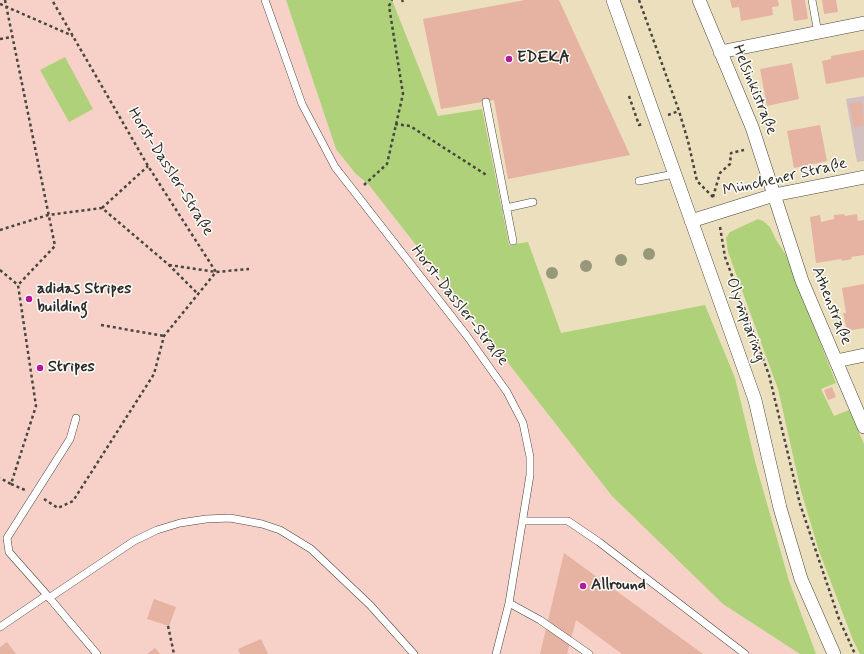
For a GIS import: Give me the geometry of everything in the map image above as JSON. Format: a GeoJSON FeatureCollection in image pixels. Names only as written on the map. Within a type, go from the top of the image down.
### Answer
{"type":"FeatureCollection","features":[{"type":"Feature","properties":{"kind":"street","name":"Olympiaring"},"geometry":{"type":"LineString","coordinates":[[613,0],[756,400],[780,508],[801,579],[834,654]]}},
{"type":"Feature","properties":{"kind":"street","name":"Helsinkistraße"},"geometry":{"type":"LineString","coordinates":[[699,0],[752,127],[774,195]]}},
{"type":"Feature","properties":{"kind":"street"},"geometry":{"type":"LineString","coordinates":[[720,52],[864,24]]}},
{"type":"Feature","properties":{"kind":"street","name":"Münchener Straße"},"geometry":{"type":"LineString","coordinates":[[691,221],[718,211],[774,195],[864,177]]}},
{"type":"Feature","properties":{"kind":"street","name":"Athenstraße"},"geometry":{"type":"LineString","coordinates":[[774,195],[802,282],[864,427]]}},
{"type":"Feature","properties":{"kind":"street"},"geometry":{"type":"LineString","coordinates":[[836,361],[864,355]]}},
{"type":"Feature","properties":{"kind":"lane","name":"Horst-Dassler-Straße"},"geometry":{"type":"LineString","coordinates":[[265,0],[302,104],[335,167],[467,336],[507,392],[523,423],[530,457],[530,475],[524,521],[508,603],[496,654]]}},
{"type":"Feature","properties":{"kind":"lane"},"geometry":{"type":"LineString","coordinates":[[812,0],[818,33]]}},
{"type":"Feature","properties":{"kind":"lane"},"geometry":{"type":"LineString","coordinates":[[486,102],[513,241]]}},
{"type":"Feature","properties":{"kind":"lane"},"geometry":{"type":"LineString","coordinates":[[639,181],[674,174]]}},
{"type":"Feature","properties":{"kind":"lane"},"geometry":{"type":"LineString","coordinates":[[506,208],[533,202]]}},
{"type":"Feature","properties":{"kind":"lane"},"geometry":{"type":"LineString","coordinates":[[76,418],[70,439],[34,494],[8,538],[7,543],[9,552],[97,654]]}},
{"type":"Feature","properties":{"kind":"lane"},"geometry":{"type":"LineString","coordinates":[[0,628],[134,542],[158,530],[206,519],[235,519],[262,524],[280,530],[311,549],[370,605],[414,654]]}},
{"type":"Feature","properties":{"kind":"lane"},"geometry":{"type":"LineString","coordinates":[[524,521],[568,521],[599,542],[745,654]]}},
{"type":"Feature","properties":{"kind":"lane"},"geometry":{"type":"LineString","coordinates":[[508,603],[540,620],[589,654]]}},
{"type":"Feature","properties":{"kind":"path"},"geometry":{"type":"LineString","coordinates":[[5,0],[55,246],[18,285]]}},
{"type":"Feature","properties":{"kind":"path","name":"Horst-Dassler-Straße"},"geometry":{"type":"LineString","coordinates":[[52,0],[148,166],[216,272]]}},
{"type":"Feature","properties":{"kind":"path"},"geometry":{"type":"LineString","coordinates":[[354,193],[387,164],[404,88],[389,6],[392,0]]}},
{"type":"Feature","properties":{"kind":"path"},"geometry":{"type":"LineString","coordinates":[[639,0],[679,111],[697,181],[714,197]]}},
{"type":"Feature","properties":{"kind":"path"},"geometry":{"type":"LineString","coordinates":[[0,4],[73,36]]}},
{"type":"Feature","properties":{"kind":"path"},"geometry":{"type":"LineString","coordinates":[[0,39],[12,37]]}},
{"type":"Feature","properties":{"kind":"path"},"geometry":{"type":"LineString","coordinates":[[395,124],[410,126],[489,176]]}},
{"type":"Feature","properties":{"kind":"path"},"geometry":{"type":"LineString","coordinates":[[758,147],[731,153],[730,164],[720,173],[714,197],[718,211],[722,249],[769,375],[800,504],[839,619],[855,654]]}},
{"type":"Feature","properties":{"kind":"path"},"geometry":{"type":"LineString","coordinates":[[0,230],[48,215],[102,208],[148,166]]}},
{"type":"Feature","properties":{"kind":"path"},"geometry":{"type":"LineString","coordinates":[[102,208],[169,265],[198,294]]}},
{"type":"Feature","properties":{"kind":"path"},"geometry":{"type":"LineString","coordinates":[[169,265],[216,272],[249,269]]}},
{"type":"Feature","properties":{"kind":"path"},"geometry":{"type":"LineString","coordinates":[[0,270],[18,285],[36,406],[11,484]]}},
{"type":"Feature","properties":{"kind":"path"},"geometry":{"type":"LineString","coordinates":[[0,478],[34,494],[58,508],[73,501],[154,374],[164,336],[216,272]]}},
{"type":"Feature","properties":{"kind":"path"},"geometry":{"type":"LineString","coordinates":[[101,325],[164,336]]}},
{"type":"Feature","properties":{"kind":"path"},"geometry":{"type":"LineString","coordinates":[[756,357],[761,356]]}},
{"type":"Feature","properties":{"kind":"path"},"geometry":{"type":"LineString","coordinates":[[168,626],[174,654]]}},
{"type":"Feature","properties":{"kind":"shaded area"},"geometry":{"type":"Polygon","coordinates":[[[0,0],[286,0],[336,149],[355,173],[369,185],[612,496],[723,604],[800,654],[0,654],[0,0]]]}},
{"type":"Feature","properties":{"kind":"shaded area"},"geometry":{"type":"Polygon","coordinates":[[[864,96],[864,161],[857,162],[846,99],[864,96]]]}},
{"type":"Feature","properties":{"kind":"green space"},"geometry":{"type":"Polygon","coordinates":[[[286,0],[392,0],[438,116],[482,109],[509,245],[528,242],[561,333],[705,305],[735,378],[756,465],[789,581],[816,654],[800,654],[723,604],[612,496],[369,185],[355,173],[336,149],[286,0]]]}},
{"type":"Feature","properties":{"kind":"green space"},"geometry":{"type":"Polygon","coordinates":[[[65,57],[93,109],[69,122],[40,70],[65,57]]]}},
{"type":"Feature","properties":{"kind":"green space"},"geometry":{"type":"Polygon","coordinates":[[[758,219],[770,227],[776,240],[786,255],[836,383],[821,389],[834,416],[849,410],[864,444],[864,654],[860,654],[853,640],[819,551],[801,491],[778,389],[728,252],[726,238],[730,232],[758,219]]]}},
{"type":"Feature","properties":{"kind":"building","name":"EDEKA"},"geometry":{"type":"Polygon","coordinates":[[[525,0],[559,0],[630,155],[508,179],[494,100],[441,109],[423,19],[525,0]]]}},
{"type":"Feature","properties":{"kind":"building"},"geometry":{"type":"Polygon","coordinates":[[[730,0],[778,0],[779,6],[772,7],[773,15],[741,21],[739,7],[732,8],[730,0]]]}},
{"type":"Feature","properties":{"kind":"building"},"geometry":{"type":"Polygon","coordinates":[[[791,0],[805,0],[808,19],[794,21],[791,0]]]}},
{"type":"Feature","properties":{"kind":"building"},"geometry":{"type":"Polygon","coordinates":[[[822,0],[836,0],[838,12],[824,14],[822,0]]]}},
{"type":"Feature","properties":{"kind":"building"},"geometry":{"type":"Polygon","coordinates":[[[864,50],[864,77],[826,84],[822,61],[831,59],[831,56],[864,50]]]}},
{"type":"Feature","properties":{"kind":"building"},"geometry":{"type":"Polygon","coordinates":[[[792,63],[799,99],[767,106],[760,69],[792,63]]]}},
{"type":"Feature","properties":{"kind":"building"},"geometry":{"type":"Polygon","coordinates":[[[862,102],[864,125],[854,127],[849,104],[862,102]]]}},
{"type":"Feature","properties":{"kind":"building"},"geometry":{"type":"Polygon","coordinates":[[[820,125],[827,161],[794,168],[787,131],[820,125]]]}},
{"type":"Feature","properties":{"kind":"building"},"geometry":{"type":"Polygon","coordinates":[[[844,214],[845,216],[857,214],[858,221],[864,220],[864,255],[851,257],[852,259],[842,261],[841,259],[816,263],[810,217],[820,215],[821,222],[834,219],[834,215],[844,214]]]}},
{"type":"Feature","properties":{"kind":"building"},"geometry":{"type":"Polygon","coordinates":[[[864,284],[864,328],[847,331],[843,313],[846,313],[842,288],[864,284]]]}},
{"type":"Feature","properties":{"kind":"building"},"geometry":{"type":"Polygon","coordinates":[[[832,387],[836,397],[828,400],[824,390],[832,387]]]}},
{"type":"Feature","properties":{"kind":"building","name":"Allround"},"geometry":{"type":"Polygon","coordinates":[[[564,553],[703,654],[622,654],[576,620],[567,654],[540,654],[564,553]]]}},
{"type":"Feature","properties":{"kind":"building"},"geometry":{"type":"Polygon","coordinates":[[[154,599],[176,607],[169,626],[147,619],[154,599]]]}},
{"type":"Feature","properties":{"kind":"building"},"geometry":{"type":"Polygon","coordinates":[[[261,639],[268,654],[240,654],[238,649],[261,639]]]}},
{"type":"Feature","properties":{"kind":"building"},"geometry":{"type":"Polygon","coordinates":[[[7,642],[16,654],[0,654],[0,647],[7,642]]]}},
{"type":"Feature","properties":{"kind":"building"},"geometry":{"type":"Polygon","coordinates":[[[155,648],[160,654],[147,654],[155,648]]]}},
{"type":"Feature","properties":{"kind":"place","name":"EDEKA"},"geometry":{"type":"Point","coordinates":[509,59]}},
{"type":"Feature","properties":{"kind":"place","name":"adidas Stripes building"},"geometry":{"type":"Point","coordinates":[29,299]}},
{"type":"Feature","properties":{"kind":"place","name":"Stripes"},"geometry":{"type":"Point","coordinates":[40,368]}},
{"type":"Feature","properties":{"kind":"place","name":"Allround"},"geometry":{"type":"Point","coordinates":[583,586]}}]}
